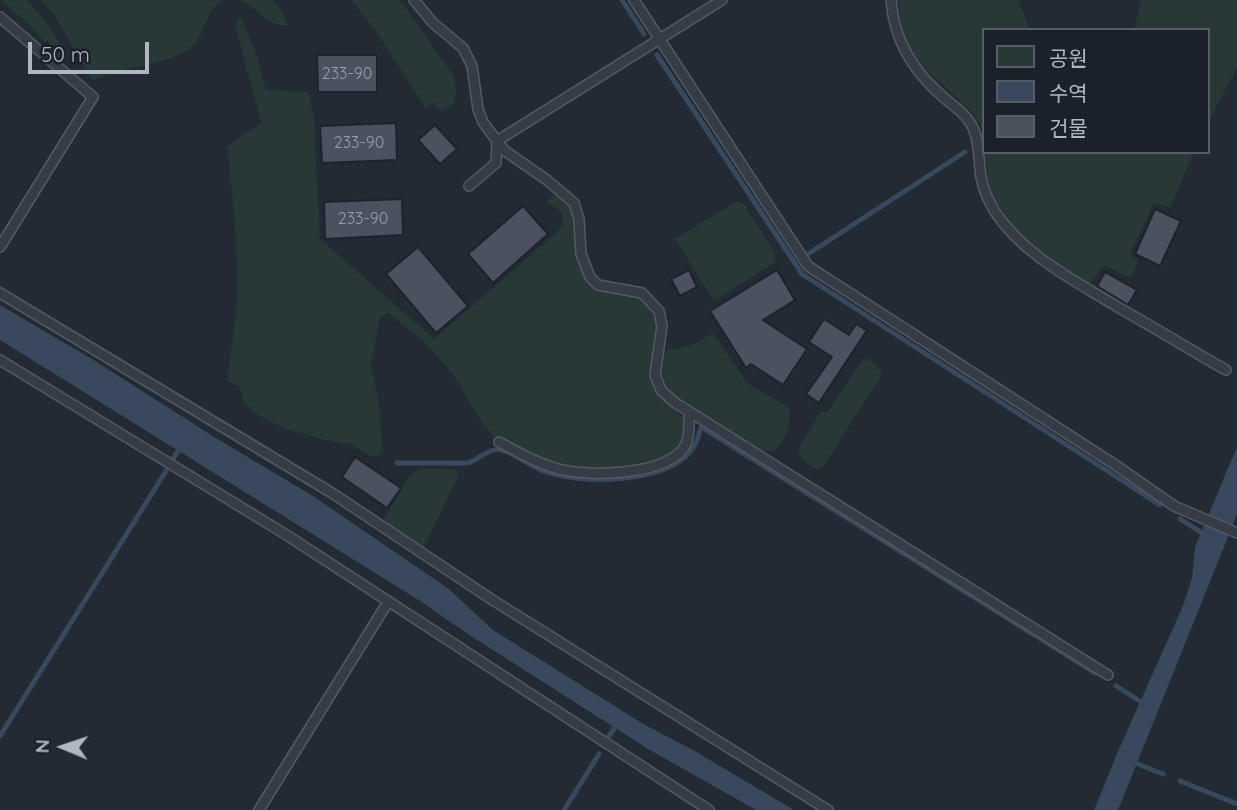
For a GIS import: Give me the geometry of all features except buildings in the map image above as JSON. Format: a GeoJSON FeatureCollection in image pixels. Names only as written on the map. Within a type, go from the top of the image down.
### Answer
{"type":"FeatureCollection","features":[{"type":"Feature","properties":{"kind":"lane"},"geometry":{"type":"LineString","coordinates":[[414,0],[433,23],[463,48],[472,66],[478,108],[483,122],[497,141],[574,203],[579,219],[581,254],[590,276],[598,285],[642,293],[659,311],[662,326],[656,363],[657,382],[674,402],[1108,675]]}},
{"type":"Feature","properties":{"kind":"lane"},"geometry":{"type":"LineString","coordinates":[[634,0],[808,266],[1117,466],[1174,506],[1237,533]]}},
{"type":"Feature","properties":{"kind":"lane"},"geometry":{"type":"LineString","coordinates":[[497,141],[722,0]]}},
{"type":"Feature","properties":{"kind":"lane"},"geometry":{"type":"LineString","coordinates":[[891,0],[900,43],[909,59],[925,80],[968,118],[973,127],[987,198],[1017,238],[1037,257],[1059,272],[1226,370]]}},
{"type":"Feature","properties":{"kind":"lane"},"geometry":{"type":"LineString","coordinates":[[0,17],[93,97],[0,247]]}},
{"type":"Feature","properties":{"kind":"lane"},"geometry":{"type":"LineString","coordinates":[[469,186],[496,163],[497,141]]}},
{"type":"Feature","properties":{"kind":"lane"},"geometry":{"type":"LineString","coordinates":[[0,293],[332,493],[491,599],[828,810]]}},
{"type":"Feature","properties":{"kind":"lane"},"geometry":{"type":"LineString","coordinates":[[0,360],[285,534],[709,810]]}},
{"type":"Feature","properties":{"kind":"lane"},"geometry":{"type":"LineString","coordinates":[[499,442],[532,460],[562,470],[596,473],[629,471],[657,465],[677,456],[686,444],[689,411]]}},
{"type":"Feature","properties":{"kind":"lane"},"geometry":{"type":"LineString","coordinates":[[259,810],[388,602]]}},
{"type":"Feature","properties":{"kind":"green space"},"geometry":{"type":"Polygon","coordinates":[[[2,0],[27,0],[56,37],[65,59],[59,58],[2,0]]]}},
{"type":"Feature","properties":{"kind":"green space"},"geometry":{"type":"Polygon","coordinates":[[[41,0],[223,0],[209,14],[198,38],[187,50],[163,61],[119,71],[92,81],[55,16],[41,0]]]}},
{"type":"Feature","properties":{"kind":"green space"},"geometry":{"type":"Polygon","coordinates":[[[240,0],[272,0],[281,9],[288,26],[266,19],[240,0]]]}},
{"type":"Feature","properties":{"kind":"green space"},"geometry":{"type":"Polygon","coordinates":[[[351,0],[400,0],[454,76],[454,103],[442,112],[433,102],[426,108],[373,27],[351,0]]]}},
{"type":"Feature","properties":{"kind":"green space"},"geometry":{"type":"Polygon","coordinates":[[[898,0],[1018,0],[1029,28],[982,28],[982,134],[981,126],[969,109],[929,72],[913,53],[901,20],[898,0]]]}},
{"type":"Feature","properties":{"kind":"green space"},"geometry":{"type":"Polygon","coordinates":[[[1141,0],[1237,0],[1237,68],[1209,120],[1209,28],[1134,28],[1141,0]]]}},
{"type":"Feature","properties":{"kind":"green space"},"geometry":{"type":"Polygon","coordinates":[[[240,16],[254,48],[266,90],[309,92],[314,120],[320,239],[434,339],[556,233],[563,224],[562,212],[547,202],[556,192],[571,205],[575,220],[576,257],[588,282],[597,288],[642,296],[658,315],[654,360],[660,394],[685,420],[678,446],[659,458],[607,469],[560,467],[529,457],[501,442],[490,432],[446,366],[423,342],[388,313],[380,318],[371,365],[379,403],[383,451],[378,456],[370,456],[350,444],[286,429],[258,415],[245,403],[239,386],[227,381],[235,319],[237,269],[227,146],[261,123],[235,24],[240,16]]]}},
{"type":"Feature","properties":{"kind":"green space"},"geometry":{"type":"Polygon","coordinates":[[[985,154],[1193,154],[1170,208],[1154,203],[1130,254],[1138,261],[1131,278],[1104,265],[1090,284],[1021,233],[999,206],[988,176],[985,154]]]}},
{"type":"Feature","properties":{"kind":"green space"},"geometry":{"type":"Polygon","coordinates":[[[737,201],[744,204],[775,253],[775,262],[714,301],[675,239],[737,201]]]}},
{"type":"Feature","properties":{"kind":"green space"},"geometry":{"type":"Polygon","coordinates":[[[713,333],[747,383],[790,408],[787,432],[782,443],[773,452],[749,445],[670,393],[660,382],[660,361],[666,350],[690,346],[713,333]]]}},
{"type":"Feature","properties":{"kind":"green space"},"geometry":{"type":"Polygon","coordinates":[[[863,358],[868,359],[881,371],[881,376],[823,467],[817,470],[802,459],[798,449],[820,413],[828,411],[863,358]]]}},
{"type":"Feature","properties":{"kind":"green space"},"geometry":{"type":"Polygon","coordinates":[[[422,468],[452,469],[457,471],[458,476],[424,547],[384,522],[410,475],[422,468]]]}},
{"type":"Feature","properties":{"kind":"water"},"geometry":{"type":"Polygon","coordinates":[[[0,305],[313,496],[449,589],[493,630],[645,725],[794,810],[756,810],[648,749],[417,599],[0,340],[0,305]]]}},
{"type":"Feature","properties":{"kind":"water"},"geometry":{"type":"Polygon","coordinates":[[[1237,447],[1237,514],[1118,810],[1094,810],[1183,606],[1192,578],[1195,547],[1237,447]]]}},
{"type":"Feature","properties":{"kind":"waterway"},"geometry":{"type":"LineString","coordinates":[[622,0],[644,34]]}},
{"type":"Feature","properties":{"kind":"waterway"},"geometry":{"type":"LineString","coordinates":[[657,55],[802,274],[1160,505]]}},
{"type":"Feature","properties":{"kind":"waterway"},"geometry":{"type":"LineString","coordinates":[[808,254],[965,152]]}},
{"type":"Feature","properties":{"kind":"waterway"},"geometry":{"type":"LineString","coordinates":[[397,463],[468,463],[489,452],[502,450],[540,470],[561,476],[600,479],[642,476],[678,463],[692,450],[701,427],[1095,673]]}},
{"type":"Feature","properties":{"kind":"waterway"},"geometry":{"type":"LineString","coordinates":[[173,459],[182,444]]}},
{"type":"Feature","properties":{"kind":"waterway"},"geometry":{"type":"LineString","coordinates":[[0,736],[166,471]]}},
{"type":"Feature","properties":{"kind":"waterway"},"geometry":{"type":"LineString","coordinates":[[1180,519],[1207,536]]}},
{"type":"Feature","properties":{"kind":"waterway"},"geometry":{"type":"LineString","coordinates":[[1116,686],[1146,705]]}},
{"type":"Feature","properties":{"kind":"waterway"},"geometry":{"type":"LineString","coordinates":[[609,736],[617,724]]}},
{"type":"Feature","properties":{"kind":"waterway"},"geometry":{"type":"LineString","coordinates":[[564,810],[599,754]]}},
{"type":"Feature","properties":{"kind":"waterway"},"geometry":{"type":"LineString","coordinates":[[1130,761],[1163,774]]}},
{"type":"Feature","properties":{"kind":"waterway"},"geometry":{"type":"LineString","coordinates":[[1180,781],[1237,804]]}}]}
